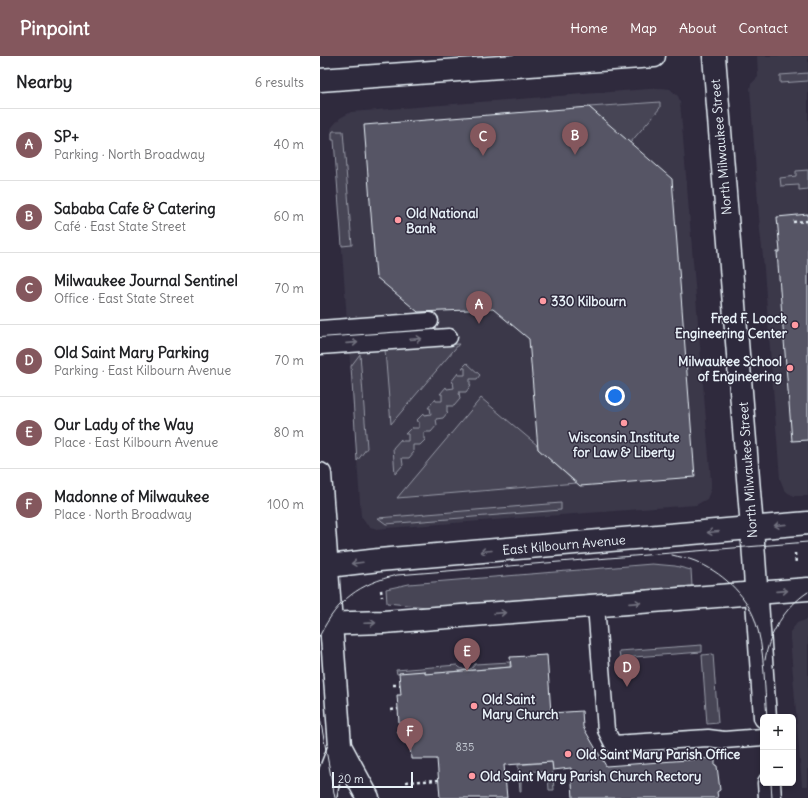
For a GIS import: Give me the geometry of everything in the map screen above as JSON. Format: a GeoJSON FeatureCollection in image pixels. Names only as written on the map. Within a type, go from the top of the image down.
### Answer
{"type":"FeatureCollection","features":[{"type":"Feature","properties":{"kind":"main road"},"geometry":{"type":"LineString","coordinates":[[320,80],[654,56]]}},
{"type":"Feature","properties":{"kind":"main road","name":"North Milwaukee Street"},"geometry":{"type":"LineString","coordinates":[[714,56],[752,528],[765,714]]}},
{"type":"Feature","properties":{"kind":"main road"},"geometry":{"type":"LineString","coordinates":[[320,474],[326,624],[340,746],[368,798]]}},
{"type":"Feature","properties":{"kind":"main road","name":"East Kilbourn Avenue"},"geometry":{"type":"LineString","coordinates":[[324,567],[379,560],[808,523]]}},
{"type":"Feature","properties":{"kind":"main road"},"geometry":{"type":"LineString","coordinates":[[326,624],[384,622],[808,589]]}},
{"type":"Feature","properties":{"kind":"main road"},"geometry":{"type":"LineString","coordinates":[[325,798],[330,772],[340,746]]}},
{"type":"Feature","properties":{"kind":"main road"},"geometry":{"type":"LineString","coordinates":[[769,786],[770,798]]}},
{"type":"Feature","properties":{"kind":"lane"},"geometry":{"type":"LineString","coordinates":[[320,329],[430,321]]}},
{"type":"Feature","properties":{"kind":"lane"},"geometry":{"type":"LineString","coordinates":[[320,346],[449,337]]}},
{"type":"Feature","properties":{"kind":"lane"},"geometry":{"type":"LineString","coordinates":[[596,606],[606,730],[613,744],[708,738],[724,740],[760,737]]}},
{"type":"Feature","properties":{"kind":"path"},"geometry":{"type":"LineString","coordinates":[[793,222],[808,221]]}},
{"type":"Feature","properties":{"kind":"path"},"geometry":{"type":"LineString","coordinates":[[795,552],[796,564]]}},
{"type":"Feature","properties":{"kind":"path"},"geometry":{"type":"LineString","coordinates":[[394,685],[400,685]]}},
{"type":"Feature","properties":{"kind":"path"},"geometry":{"type":"LineString","coordinates":[[391,710],[398,709]]}},
{"type":"Feature","properties":{"kind":"path"},"geometry":{"type":"LineString","coordinates":[[398,732],[403,731]]}},
{"type":"Feature","properties":{"kind":"path"},"geometry":{"type":"LineString","coordinates":[[406,782],[439,780]]}},
{"type":"Feature","properties":{"kind":"shaded area","name":"Milwaukee School of Engineering"},"geometry":{"type":"Polygon","coordinates":[[[757,56],[808,56],[808,496],[794,496],[788,493],[784,489],[780,479],[750,88],[751,84],[758,77],[757,56]]]}},
{"type":"Feature","properties":{"kind":"shaded area"},"geometry":{"type":"Polygon","coordinates":[[[808,73],[808,81],[780,83],[780,75],[808,73]]]}},
{"type":"Feature","properties":{"kind":"shaded area"},"geometry":{"type":"Polygon","coordinates":[[[661,88],[670,89],[678,96],[680,101],[711,481],[711,489],[707,499],[696,505],[377,529],[370,527],[361,516],[334,140],[332,140],[331,130],[332,127],[340,118],[351,112],[661,88]]]}},
{"type":"Feature","properties":{"kind":"shaded area"},"geometry":{"type":"Polygon","coordinates":[[[660,102],[660,108],[630,143],[589,107],[660,102]]]}},
{"type":"Feature","properties":{"kind":"shaded area"},"geometry":{"type":"Polygon","coordinates":[[[333,131],[343,131],[352,245],[342,246],[334,140],[332,140],[333,131]]]}},
{"type":"Feature","properties":{"kind":"shaded area"},"geometry":{"type":"Polygon","coordinates":[[[808,170],[808,189],[799,190],[799,185],[781,186],[780,178],[796,176],[796,171],[808,170]]]}},
{"type":"Feature","properties":{"kind":"shaded area"},"geometry":{"type":"Polygon","coordinates":[[[459,344],[391,424],[385,350],[459,344]]]}},
{"type":"Feature","properties":{"kind":"shaded area"},"geometry":{"type":"Polygon","coordinates":[[[360,354],[367,448],[357,461],[351,366],[360,354]]]}},
{"type":"Feature","properties":{"kind":"shaded area"},"geometry":{"type":"Polygon","coordinates":[[[467,363],[480,375],[477,379],[470,379],[471,385],[466,392],[459,392],[460,399],[454,406],[447,406],[448,412],[443,418],[436,419],[437,425],[431,432],[424,432],[424,439],[426,439],[420,445],[413,445],[414,452],[409,458],[402,458],[403,465],[395,474],[393,448],[401,439],[401,441],[408,441],[408,434],[405,434],[412,427],[419,428],[419,422],[416,421],[424,413],[424,415],[431,414],[430,408],[428,408],[435,399],[436,401],[442,401],[442,394],[440,394],[446,387],[447,389],[454,388],[453,382],[451,382],[458,373],[458,375],[465,375],[465,368],[462,368],[467,363]]]}},
{"type":"Feature","properties":{"kind":"shaded area"},"geometry":{"type":"Polygon","coordinates":[[[481,398],[537,445],[538,449],[576,483],[397,498],[481,398]]]}},
{"type":"Feature","properties":{"kind":"shaded area"},"geometry":{"type":"Polygon","coordinates":[[[561,503],[561,510],[386,524],[378,518],[561,503]]]}},
{"type":"Feature","properties":{"kind":"shaded area"},"geometry":{"type":"Polygon","coordinates":[[[652,564],[675,566],[691,570],[692,586],[427,607],[387,603],[386,589],[409,584],[652,564]]]}},
{"type":"Feature","properties":{"kind":"shaded area"},"geometry":{"type":"Polygon","coordinates":[[[808,619],[808,786],[802,786],[790,632],[797,623],[808,619]]]}},
{"type":"Feature","properties":{"kind":"shaded area"},"geometry":{"type":"Polygon","coordinates":[[[702,645],[702,652],[620,658],[619,651],[702,645]]]}},
{"type":"Feature","properties":{"kind":"shaded area"},"geometry":{"type":"Polygon","coordinates":[[[713,654],[718,723],[707,724],[702,655],[713,654]]]}},
{"type":"Feature","properties":{"kind":"shaded area"},"geometry":{"type":"Polygon","coordinates":[[[510,662],[510,667],[425,674],[425,671],[397,674],[396,670],[457,665],[466,670],[473,667],[475,664],[510,662]]]}},
{"type":"Feature","properties":{"kind":"shaded area"},"geometry":{"type":"Polygon","coordinates":[[[552,762],[554,790],[549,790],[548,774],[535,771],[529,773],[525,778],[521,778],[520,792],[518,765],[552,762]]]}},
{"type":"Feature","properties":{"kind":"building","name":"330 Kilbourn"},"geometry":{"type":"Polygon","coordinates":[[[589,107],[672,179],[695,477],[580,486],[538,449],[529,339],[493,309],[418,312],[376,277],[364,125],[589,107]]]}},
{"type":"Feature","properties":{"kind":"building","name":"Fred F. Loock Engineering Center"},"geometry":{"type":"Polygon","coordinates":[[[808,214],[808,440],[792,441],[777,252],[780,252],[777,217],[808,214]]]}},
{"type":"Feature","properties":{"kind":"building"},"geometry":{"type":"Polygon","coordinates":[[[547,655],[551,713],[582,711],[583,727],[606,766],[715,758],[720,790],[717,792],[718,798],[573,798],[571,768],[553,770],[552,762],[504,765],[507,798],[440,798],[437,759],[411,759],[410,743],[404,743],[403,723],[399,723],[397,695],[401,695],[399,673],[425,671],[425,674],[511,667],[510,657],[547,655]]]}},
{"type":"Feature","properties":{"kind":"tram line"},"geometry":{"type":"LineString","coordinates":[[320,635],[334,612],[351,595],[371,583],[397,575],[808,542]]}},
{"type":"Feature","properties":{"kind":"tram line"},"geometry":{"type":"LineString","coordinates":[[672,555],[695,561],[723,577],[738,592],[751,610],[761,643],[767,714]]}},
{"type":"Feature","properties":{"kind":"tram line"},"geometry":{"type":"LineString","coordinates":[[765,660],[770,640],[779,622],[792,605],[808,592]]}},
{"type":"Feature","properties":{"kind":"tram line"},"geometry":{"type":"LineString","coordinates":[[320,718],[335,798]]}},
{"type":"Feature","properties":{"kind":"tram line"},"geometry":{"type":"LineString","coordinates":[[771,786],[772,798]]}},
{"type":"Feature","properties":{"kind":"place","name":"Sababa Cafe & Catering"},"geometry":{"type":"Point","coordinates":[575,155]}},
{"type":"Feature","properties":{"kind":"place","name":"Milwaukee Journal Sentinel"},"geometry":{"type":"Point","coordinates":[483,156]}},
{"type":"Feature","properties":{"kind":"place","name":"Old National Bank"},"geometry":{"type":"Point","coordinates":[398,220]}},
{"type":"Feature","properties":{"kind":"place","name":"330 Kilbourn"},"geometry":{"type":"Point","coordinates":[543,301]}},
{"type":"Feature","properties":{"kind":"place","name":"SP+"},"geometry":{"type":"Point","coordinates":[479,324]}},
{"type":"Feature","properties":{"kind":"place","name":"Fred F. Loock Engineering Center"},"geometry":{"type":"Point","coordinates":[795,325]}},
{"type":"Feature","properties":{"kind":"place","name":"Milwaukee School of Engineering"},"geometry":{"type":"Point","coordinates":[790,368]}},
{"type":"Feature","properties":{"kind":"place","name":"Wisconsin Institute for Law & Liberty"},"geometry":{"type":"Point","coordinates":[624,423]}},
{"type":"Feature","properties":{"kind":"place","name":"Our Lady of the Way"},"geometry":{"type":"Point","coordinates":[467,671]}},
{"type":"Feature","properties":{"kind":"place","name":"Old Saint Mary Parking"},"geometry":{"type":"Point","coordinates":[627,687]}},
{"type":"Feature","properties":{"kind":"place","name":"Old Saint Mary Church"},"geometry":{"type":"Point","coordinates":[474,706]}},
{"type":"Feature","properties":{"kind":"place","name":"Madonne of Milwaukee"},"geometry":{"type":"Point","coordinates":[410,751]}},
{"type":"Feature","properties":{"kind":"place","name":"Old Saint Mary Parish Office"},"geometry":{"type":"Point","coordinates":[568,754]}},
{"type":"Feature","properties":{"kind":"place","name":"Old Saint Mary Parish Church Rectory"},"geometry":{"type":"Point","coordinates":[472,776]}}]}
